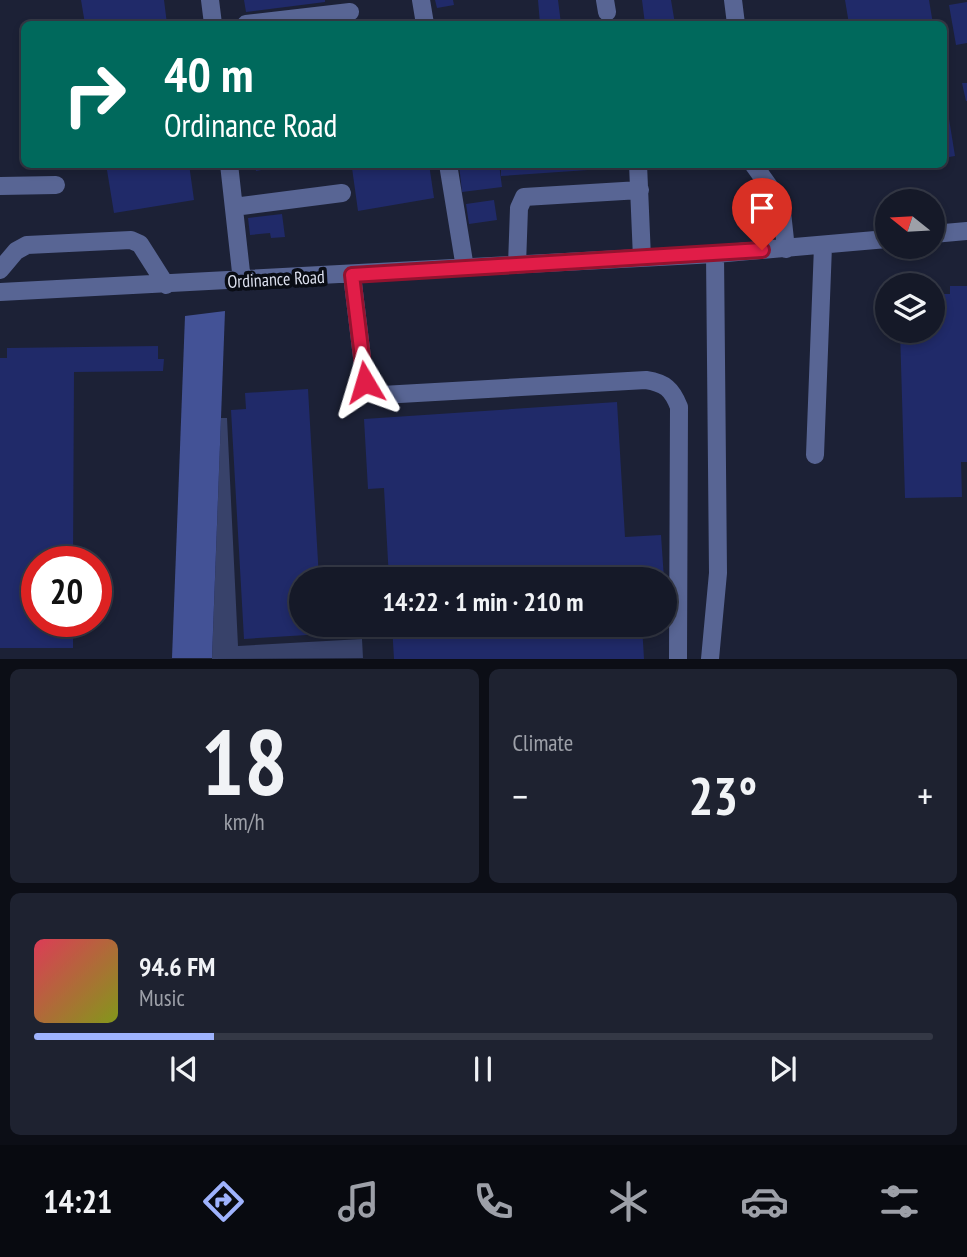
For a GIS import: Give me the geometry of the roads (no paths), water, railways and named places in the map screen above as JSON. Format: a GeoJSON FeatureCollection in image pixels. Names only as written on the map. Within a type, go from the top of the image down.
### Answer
{"type":"FeatureCollection","features":[{"type":"Feature","properties":{"kind":"street"},"geometry":{"type":"LineString","coordinates":[[210,0],[213,21]]}},
{"type":"Feature","properties":{"kind":"street"},"geometry":{"type":"LineString","coordinates":[[421,0],[424,21]]}},
{"type":"Feature","properties":{"kind":"street"},"geometry":{"type":"LineString","coordinates":[[733,0],[736,21]]}},
{"type":"Feature","properties":{"kind":"street"},"geometry":{"type":"LineString","coordinates":[[272,21],[350,12]]}},
{"type":"Feature","properties":{"kind":"street"},"geometry":{"type":"LineString","coordinates":[[229,168],[242,281]]}},
{"type":"Feature","properties":{"kind":"street"},"geometry":{"type":"LineString","coordinates":[[449,168],[465,268]]}},
{"type":"Feature","properties":{"kind":"street"},"geometry":{"type":"LineString","coordinates":[[638,168],[642,258]]}},
{"type":"Feature","properties":{"kind":"street"},"geometry":{"type":"LineString","coordinates":[[756,168],[781,203],[786,248]]}},
{"type":"Feature","properties":{"kind":"street"},"geometry":{"type":"LineString","coordinates":[[0,186],[56,185]]}},
{"type":"Feature","properties":{"kind":"street"},"geometry":{"type":"LineString","coordinates":[[517,265],[519,208],[524,197],[640,190]]}},
{"type":"Feature","properties":{"kind":"street"},"geometry":{"type":"LineString","coordinates":[[234,207],[342,193]]}},
{"type":"Feature","properties":{"kind":"street"},"geometry":{"type":"LineString","coordinates":[[945,233],[967,231]]}},
{"type":"Feature","properties":{"kind":"street"},"geometry":{"type":"LineString","coordinates":[[0,270],[16,251],[27,245],[131,240],[140,244],[166,285]]}},
{"type":"Feature","properties":{"kind":"street","name":"Ordinance Road"},"geometry":{"type":"LineString","coordinates":[[0,292],[715,254],[875,240]]}},
{"type":"Feature","properties":{"kind":"street"},"geometry":{"type":"LineString","coordinates":[[815,455],[823,246]]}},
{"type":"Feature","properties":{"kind":"street"},"geometry":{"type":"LineString","coordinates":[[710,659],[718,573],[715,254]]}},
{"type":"Feature","properties":{"kind":"street"},"geometry":{"type":"LineString","coordinates":[[352,275],[365,382],[372,392],[382,395],[646,380],[661,382],[673,392],[679,407],[678,659]]}}]}
